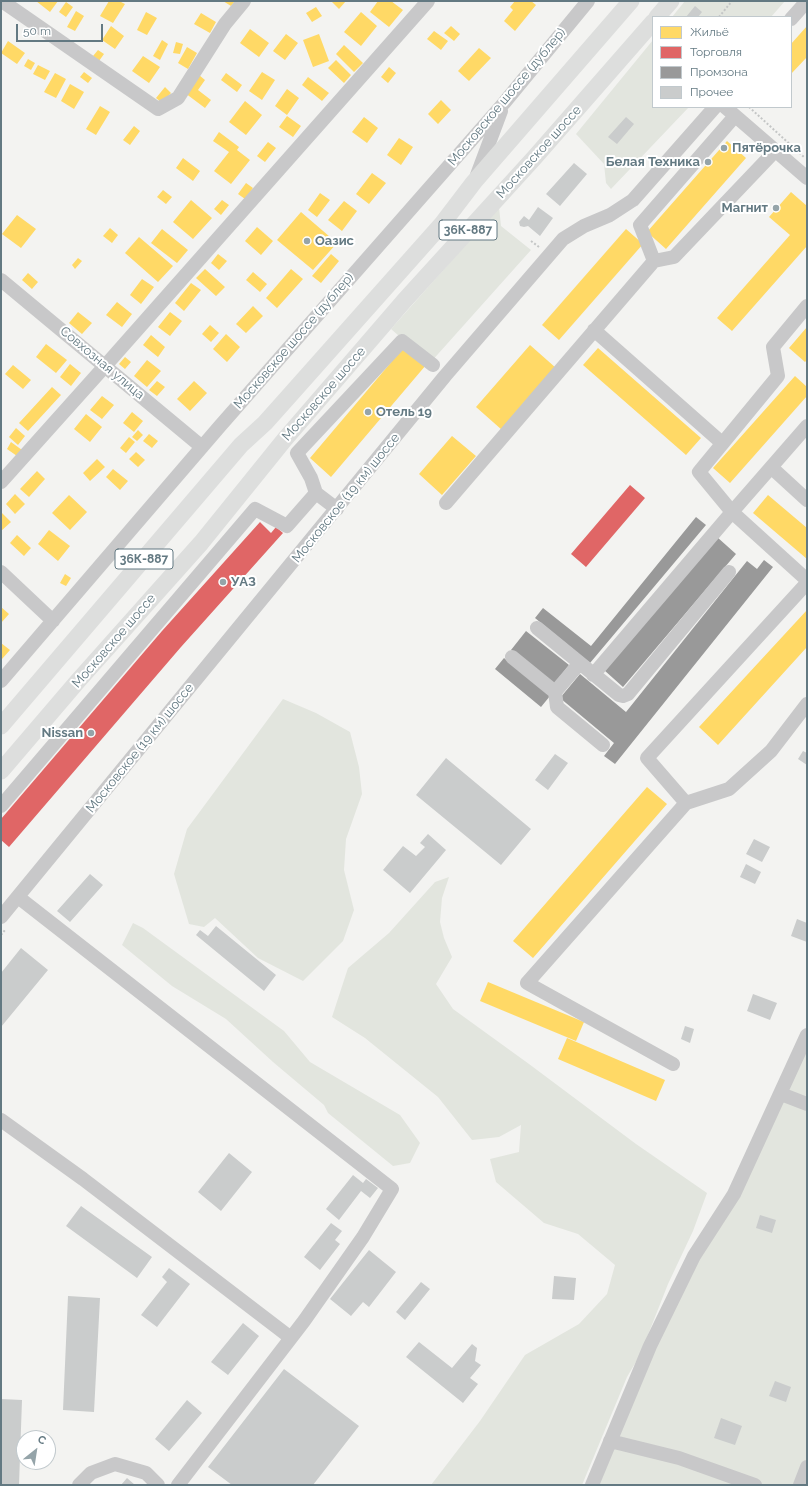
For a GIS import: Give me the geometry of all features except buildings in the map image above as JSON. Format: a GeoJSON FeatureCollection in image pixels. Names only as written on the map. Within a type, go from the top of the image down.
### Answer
{"type":"FeatureCollection","features":[{"type":"Feature","properties":{"kind":"main road","name":"Московское шоссе"},"geometry":{"type":"LineString","coordinates":[[1,726],[241,445],[265,423],[442,224],[474,182],[631,1]]}},
{"type":"Feature","properties":{"kind":"main road"},"geometry":{"type":"LineString","coordinates":[[658,16],[671,1]]}},
{"type":"Feature","properties":{"kind":"main road","name":"Московское шоссе"},"geometry":{"type":"LineString","coordinates":[[1,771],[77,682],[201,542],[311,409],[404,301],[535,157],[652,23]]}},
{"type":"Feature","properties":{"kind":"main road"},"geometry":{"type":"LineString","coordinates":[[290,395],[291,404],[294,410],[302,412],[311,409]]}},
{"type":"Feature","properties":{"kind":"main road"},"geometry":{"type":"LineString","coordinates":[[265,423],[274,420],[283,424],[286,431],[285,440]]}},
{"type":"Feature","properties":{"kind":"street"},"geometry":{"type":"LineString","coordinates":[[2,1],[158,109],[178,98],[225,24],[244,1]]}},
{"type":"Feature","properties":{"kind":"street"},"geometry":{"type":"LineString","coordinates":[[1,482],[428,1]]}},
{"type":"Feature","properties":{"kind":"street","name":"Московское шоссе (дублер)"},"geometry":{"type":"LineString","coordinates":[[1,681],[368,256],[504,103],[588,1]]}},
{"type":"Feature","properties":{"kind":"street"},"geometry":{"type":"LineString","coordinates":[[792,18],[807,1]]}},
{"type":"Feature","properties":{"kind":"street"},"geometry":{"type":"LineString","coordinates":[[474,182],[504,103]]}},
{"type":"Feature","properties":{"kind":"street","name":"Московское (19 км) шоссе"},"geometry":{"type":"LineString","coordinates":[[3,923],[18,897],[445,376],[563,239],[584,226],[610,215],[633,200],[714,108]]}},
{"type":"Feature","properties":{"kind":"street"},"geometry":{"type":"LineString","coordinates":[[654,261],[640,225],[730,111],[807,178]]}},
{"type":"Feature","properties":{"kind":"street"},"geometry":{"type":"LineString","coordinates":[[446,503],[654,261],[674,257],[775,150]]}},
{"type":"Feature","properties":{"kind":"street","name":"Совхозная улица"},"geometry":{"type":"LineString","coordinates":[[1,280],[202,447]]}},
{"type":"Feature","properties":{"kind":"street"},"geometry":{"type":"LineString","coordinates":[[686,803],[647,758],[807,581],[732,512],[699,472],[778,376],[772,347],[807,306]]}},
{"type":"Feature","properties":{"kind":"street"},"geometry":{"type":"LineString","coordinates":[[594,330],[722,443]]}},
{"type":"Feature","properties":{"kind":"street"},"geometry":{"type":"LineString","coordinates":[[337,509],[316,493],[311,478],[297,453],[402,341],[433,365]]}},
{"type":"Feature","properties":{"kind":"street"},"geometry":{"type":"LineString","coordinates":[[593,675],[807,426]]}},
{"type":"Feature","properties":{"kind":"street"},"geometry":{"type":"LineString","coordinates":[[772,468],[807,500]]}},
{"type":"Feature","properties":{"kind":"street"},"geometry":{"type":"LineString","coordinates":[[1,806],[255,509],[287,526],[316,493]]}},
{"type":"Feature","properties":{"kind":"street"},"geometry":{"type":"LineString","coordinates":[[1,572],[53,621]]}},
{"type":"Feature","properties":{"kind":"street"},"geometry":{"type":"LineString","coordinates":[[537,628],[618,695],[623,696],[628,694],[729,572]]}},
{"type":"Feature","properties":{"kind":"street"},"geometry":{"type":"LineString","coordinates":[[512,657],[555,692],[557,707],[603,745]]}},
{"type":"Feature","properties":{"kind":"street"},"geometry":{"type":"LineString","coordinates":[[555,692],[579,664]]}},
{"type":"Feature","properties":{"kind":"street"},"geometry":{"type":"LineString","coordinates":[[672,1064],[527,983],[686,803],[729,789],[771,751],[807,704]]}},
{"type":"Feature","properties":{"kind":"street"},"geometry":{"type":"LineString","coordinates":[[18,897],[392,1189],[363,1237],[291,1338],[178,1485]]}},
{"type":"Feature","properties":{"kind":"street"},"geometry":{"type":"LineString","coordinates":[[592,1485],[650,1346],[694,1256],[734,1194],[807,1035]]}},
{"type":"Feature","properties":{"kind":"street"},"geometry":{"type":"LineString","coordinates":[[781,1094],[807,1104]]}},
{"type":"Feature","properties":{"kind":"street"},"geometry":{"type":"LineString","coordinates":[[1,1120],[82,1178],[291,1338]]}},
{"type":"Feature","properties":{"kind":"street"},"geometry":{"type":"LineString","coordinates":[[610,1441],[678,1458],[755,1485]]}},
{"type":"Feature","properties":{"kind":"street"},"geometry":{"type":"LineString","coordinates":[[79,1485],[91,1473],[115,1464],[146,1473],[158,1485]]}},
{"type":"Feature","properties":{"kind":"street"},"geometry":{"type":"LineString","coordinates":[[800,1485],[807,1467]]}},
{"type":"Feature","properties":{"kind":"path"},"geometry":{"type":"LineString","coordinates":[[720,16],[732,1]]}},
{"type":"Feature","properties":{"kind":"path"},"geometry":{"type":"LineString","coordinates":[[750,108],[807,160]]}},
{"type":"Feature","properties":{"kind":"path"},"geometry":{"type":"LineString","coordinates":[[1,935],[3,923]]}},
{"type":"Feature","properties":{"kind":"shaded area"},"geometry":{"type":"Polygon","coordinates":[[[685,1],[785,1],[772,16],[673,16],[685,1]]]}},
{"type":"Feature","properties":{"kind":"shaded area"},"geometry":{"type":"Polygon","coordinates":[[[652,41],[652,108],[688,108],[611,189],[606,183],[604,164],[576,134],[652,41]]]}},
{"type":"Feature","properties":{"kind":"shaded area"},"geometry":{"type":"Polygon","coordinates":[[[499,207],[501,226],[531,250],[430,363],[391,329],[499,207]]]}},
{"type":"Feature","properties":{"kind":"shaded area"},"geometry":{"type":"Polygon","coordinates":[[[283,699],[316,713],[350,732],[359,767],[362,794],[346,839],[344,870],[354,910],[343,941],[303,981],[258,958],[215,918],[204,927],[189,924],[174,874],[187,829],[283,699]]]}},
{"type":"Feature","properties":{"kind":"shaded area"},"geometry":{"type":"Polygon","coordinates":[[[449,877],[442,898],[440,922],[444,938],[452,957],[436,984],[453,1009],[636,1144],[707,1193],[693,1231],[668,1284],[640,1355],[627,1377],[582,1485],[431,1485],[480,1421],[525,1355],[579,1324],[607,1294],[615,1265],[578,1234],[544,1223],[496,1182],[490,1159],[519,1152],[521,1125],[499,1137],[472,1140],[438,1097],[365,1038],[332,1017],[348,968],[389,933],[435,882],[449,877]]]}},
{"type":"Feature","properties":{"kind":"shaded area"},"geometry":{"type":"Polygon","coordinates":[[[133,923],[143,928],[284,1031],[310,1062],[400,1115],[420,1143],[410,1163],[393,1166],[328,1113],[324,1105],[273,1062],[226,1019],[172,986],[122,945],[133,923]]]}},
{"type":"Feature","properties":{"kind":"shaded area"},"geometry":{"type":"Polygon","coordinates":[[[807,1044],[807,1485],[596,1485],[665,1324],[807,1044]]]}},
{"type":"Feature","properties":{"kind":"place","name":"Пятёрочка"},"geometry":{"type":"Point","coordinates":[724,148]}},
{"type":"Feature","properties":{"kind":"place","name":"Белая Техника"},"geometry":{"type":"Point","coordinates":[708,162]}},
{"type":"Feature","properties":{"kind":"place","name":"Магнит"},"geometry":{"type":"Point","coordinates":[776,208]}},
{"type":"Feature","properties":{"kind":"place","name":"Оазис"},"geometry":{"type":"Point","coordinates":[307,241]}},
{"type":"Feature","properties":{"kind":"place","name":"Отель 19"},"geometry":{"type":"Point","coordinates":[368,412]}},
{"type":"Feature","properties":{"kind":"place","name":"УАЗ"},"geometry":{"type":"Point","coordinates":[223,582]}},
{"type":"Feature","properties":{"kind":"place","name":"Nissan"},"geometry":{"type":"Point","coordinates":[91,733]}}]}
